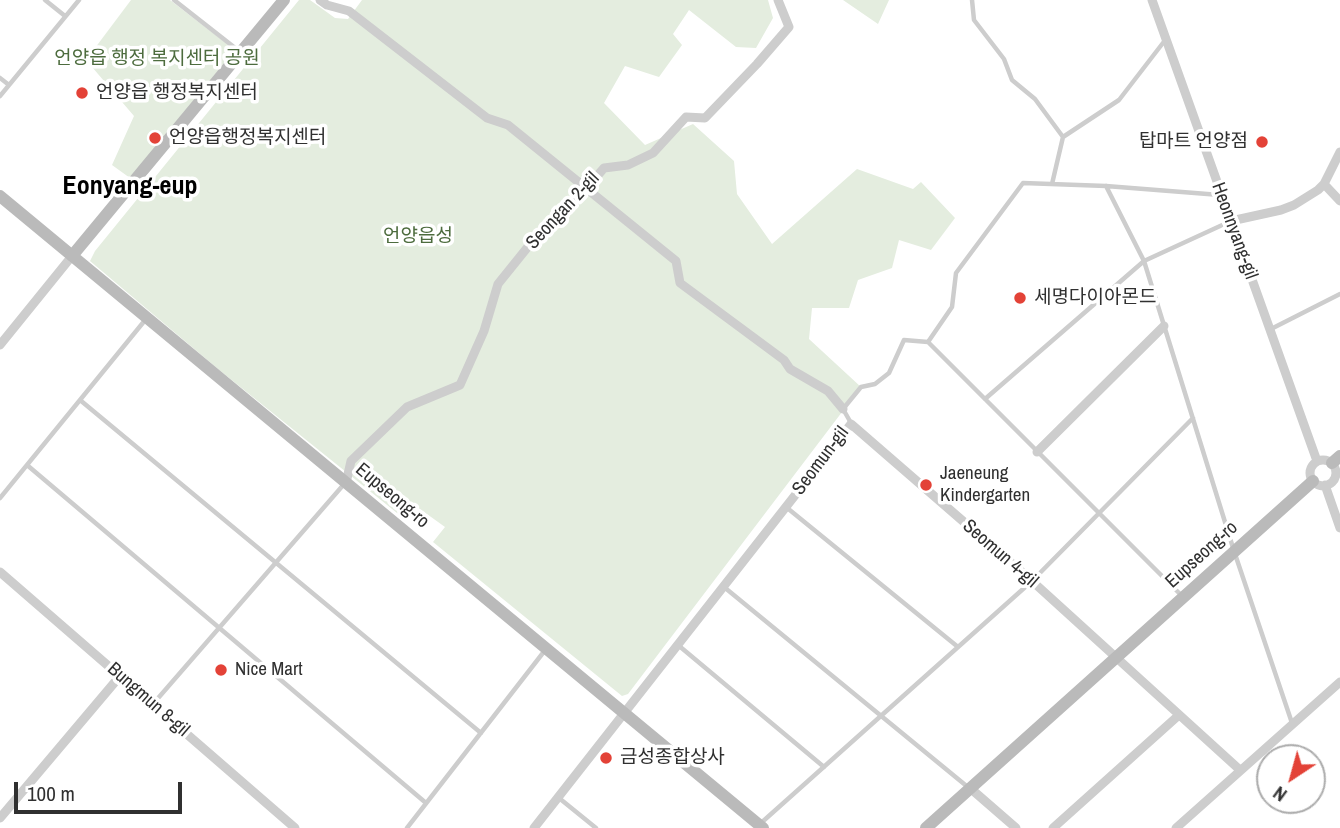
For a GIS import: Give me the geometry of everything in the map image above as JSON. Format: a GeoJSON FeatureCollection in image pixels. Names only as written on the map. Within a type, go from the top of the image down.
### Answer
{"type":"FeatureCollection","features":[{"type":"Feature","properties":{"kind":"street"},"geometry":{"type":"LineString","coordinates":[[0,345],[4,332],[72,256],[284,0]]}},
{"type":"Feature","properties":{"kind":"street"},"geometry":{"type":"LineString","coordinates":[[320,0],[327,5],[349,11],[486,118],[508,125],[676,261],[680,283],[783,360],[790,369],[828,391],[843,410]]}},
{"type":"Feature","properties":{"kind":"street","name":"Seongan 2-gil"},"geometry":{"type":"LineString","coordinates":[[346,483],[351,461],[407,407],[460,385],[484,331],[498,284],[531,243],[568,211],[604,167],[628,165],[653,153],[687,117],[705,118],[789,27],[778,0]]}},
{"type":"Feature","properties":{"kind":"street","name":"Heonnyang-gil"},"geometry":{"type":"LineString","coordinates":[[1152,0],[1317,461]]}},
{"type":"Feature","properties":{"kind":"street"},"geometry":{"type":"LineString","coordinates":[[1231,221],[1294,205],[1324,184],[1340,152]]}},
{"type":"Feature","properties":{"kind":"street"},"geometry":{"type":"LineString","coordinates":[[1324,184],[1340,201]]}},
{"type":"Feature","properties":{"kind":"street","name":"Eupseong-ro"},"geometry":{"type":"LineString","coordinates":[[0,196],[759,827]]}},
{"type":"Feature","properties":{"kind":"street"},"geometry":{"type":"LineString","coordinates":[[1037,452],[1164,326]]}},
{"type":"Feature","properties":{"kind":"street","name":"Seomun-gil"},"geometry":{"type":"LineString","coordinates":[[534,828],[851,424]]}},
{"type":"Feature","properties":{"kind":"street","name":"Seomun 4-gil"},"geometry":{"type":"LineString","coordinates":[[851,424],[1116,657]]}},
{"type":"Feature","properties":{"kind":"street"},"geometry":{"type":"LineString","coordinates":[[1319,483],[1331,483],[1336,476],[1336,460],[1317,461],[1310,471],[1319,483],[1340,528]]}},
{"type":"Feature","properties":{"kind":"street","name":"Eupseong-ro"},"geometry":{"type":"LineString","coordinates":[[926,828],[1234,551],[1319,483]]}},
{"type":"Feature","properties":{"kind":"street","name":"Bungmun 8-gil"},"geometry":{"type":"LineString","coordinates":[[0,572],[295,828]]}},
{"type":"Feature","properties":{"kind":"street"},"geometry":{"type":"LineString","coordinates":[[1116,657],[1240,771]]}},
{"type":"Feature","properties":{"kind":"street"},"geometry":{"type":"LineString","coordinates":[[0,817],[120,676]]}},
{"type":"Feature","properties":{"kind":"street"},"geometry":{"type":"LineString","coordinates":[[1177,828],[1340,682]]}},
{"type":"Feature","properties":{"kind":"street"},"geometry":{"type":"LineString","coordinates":[[1053,828],[1180,715]]}},
{"type":"Feature","properties":{"kind":"street"},"geometry":{"type":"LineString","coordinates":[[970,788],[1016,828]]}},
{"type":"Feature","properties":{"kind":"lane"},"geometry":{"type":"LineString","coordinates":[[45,0],[65,16]]}},
{"type":"Feature","properties":{"kind":"lane"},"geometry":{"type":"LineString","coordinates":[[0,96],[79,0]]}},
{"type":"Feature","properties":{"kind":"lane"},"geometry":{"type":"LineString","coordinates":[[174,0],[241,52]]}},
{"type":"Feature","properties":{"kind":"lane"},"geometry":{"type":"LineString","coordinates":[[972,0],[974,20],[1004,59],[1012,80],[1035,99],[1063,137]]}},
{"type":"Feature","properties":{"kind":"lane"},"geometry":{"type":"LineString","coordinates":[[1052,184],[1063,137],[1119,100],[1166,39]]}},
{"type":"Feature","properties":{"kind":"lane"},"geometry":{"type":"LineString","coordinates":[[0,78],[9,85]]}},
{"type":"Feature","properties":{"kind":"lane"},"geometry":{"type":"LineString","coordinates":[[1183,597],[928,342],[952,307],[956,273],[1023,183],[1221,195]]}},
{"type":"Feature","properties":{"kind":"lane"},"geometry":{"type":"LineString","coordinates":[[1106,186],[1144,261],[1234,551],[1292,724]]}},
{"type":"Feature","properties":{"kind":"lane"},"geometry":{"type":"LineString","coordinates":[[985,399],[1144,261],[1231,221]]}},
{"type":"Feature","properties":{"kind":"lane"},"geometry":{"type":"LineString","coordinates":[[1269,330],[1340,294]]}},
{"type":"Feature","properties":{"kind":"lane"},"geometry":{"type":"LineString","coordinates":[[0,498],[147,318]]}},
{"type":"Feature","properties":{"kind":"lane","name":"Seomun-gil"},"geometry":{"type":"LineString","coordinates":[[851,424],[843,410],[861,387],[875,384],[889,373],[904,340],[928,342]]}},
{"type":"Feature","properties":{"kind":"lane"},"geometry":{"type":"LineString","coordinates":[[80,400],[481,733]]}},
{"type":"Feature","properties":{"kind":"lane"},"geometry":{"type":"LineString","coordinates":[[759,827],[1032,581],[1193,418]]}},
{"type":"Feature","properties":{"kind":"lane"},"geometry":{"type":"LineString","coordinates":[[27,465],[426,803]]}},
{"type":"Feature","properties":{"kind":"lane"},"geometry":{"type":"LineString","coordinates":[[153,705],[346,483]]}},
{"type":"Feature","properties":{"kind":"lane"},"geometry":{"type":"LineString","coordinates":[[786,507],[958,647]]}},
{"type":"Feature","properties":{"kind":"lane"},"geometry":{"type":"LineString","coordinates":[[723,587],[970,788]]}},
{"type":"Feature","properties":{"kind":"lane"},"geometry":{"type":"LineString","coordinates":[[678,645],[824,767]]}},
{"type":"Feature","properties":{"kind":"lane"},"geometry":{"type":"LineString","coordinates":[[407,828],[546,649]]}},
{"type":"Feature","properties":{"kind":"lane"},"geometry":{"type":"LineString","coordinates":[[558,797],[596,828]]}},
{"type":"Feature","properties":{"kind":"green space","name":"언양읍 행정 복지센터 공원"},"geometry":{"type":"Polygon","coordinates":[[[131,0],[170,0],[235,50],[130,178],[112,165],[134,116],[86,60],[131,0]]]}},
{"type":"Feature","properties":{"kind":"green space","name":"언양읍성"},"geometry":{"type":"Polygon","coordinates":[[[299,0],[310,0],[335,18],[348,19],[362,0],[768,0],[773,18],[756,48],[736,47],[689,10],[673,34],[682,45],[659,77],[625,66],[604,103],[645,145],[693,124],[734,161],[737,194],[772,244],[857,169],[913,189],[921,182],[955,218],[931,250],[899,240],[892,268],[858,280],[849,308],[812,308],[809,339],[861,387],[628,694],[622,696],[433,542],[445,527],[413,504],[402,517],[218,369],[90,261],[95,251],[299,0]]]}},
{"type":"Feature","properties":{"kind":"green space"},"geometry":{"type":"Polygon","coordinates":[[[843,0],[889,0],[878,24],[843,0]]]}},
{"type":"Feature","properties":{"kind":"place","name":"언양읍 행정복지센터"},"geometry":{"type":"Point","coordinates":[82,93]}},
{"type":"Feature","properties":{"kind":"place","name":"언양읍행정복지센터"},"geometry":{"type":"Point","coordinates":[155,138]}},
{"type":"Feature","properties":{"kind":"place","name":"탑마트 언양점"},"geometry":{"type":"Point","coordinates":[1262,142]}},
{"type":"Feature","properties":{"kind":"place","name":"세명다이아몬드"},"geometry":{"type":"Point","coordinates":[1020,298]}},
{"type":"Feature","properties":{"kind":"place","name":"Jaeneung Kindergarten"},"geometry":{"type":"Point","coordinates":[926,485]}},
{"type":"Feature","properties":{"kind":"place","name":"Nice Mart"},"geometry":{"type":"Point","coordinates":[221,670]}},
{"type":"Feature","properties":{"kind":"place","name":"금성종합상사"},"geometry":{"type":"Point","coordinates":[606,758]}},
{"type":"Feature","properties":{"kind":"district","name":"Eonyang-eup"},"geometry":{"type":"Point","coordinates":[130,187]}}]}
